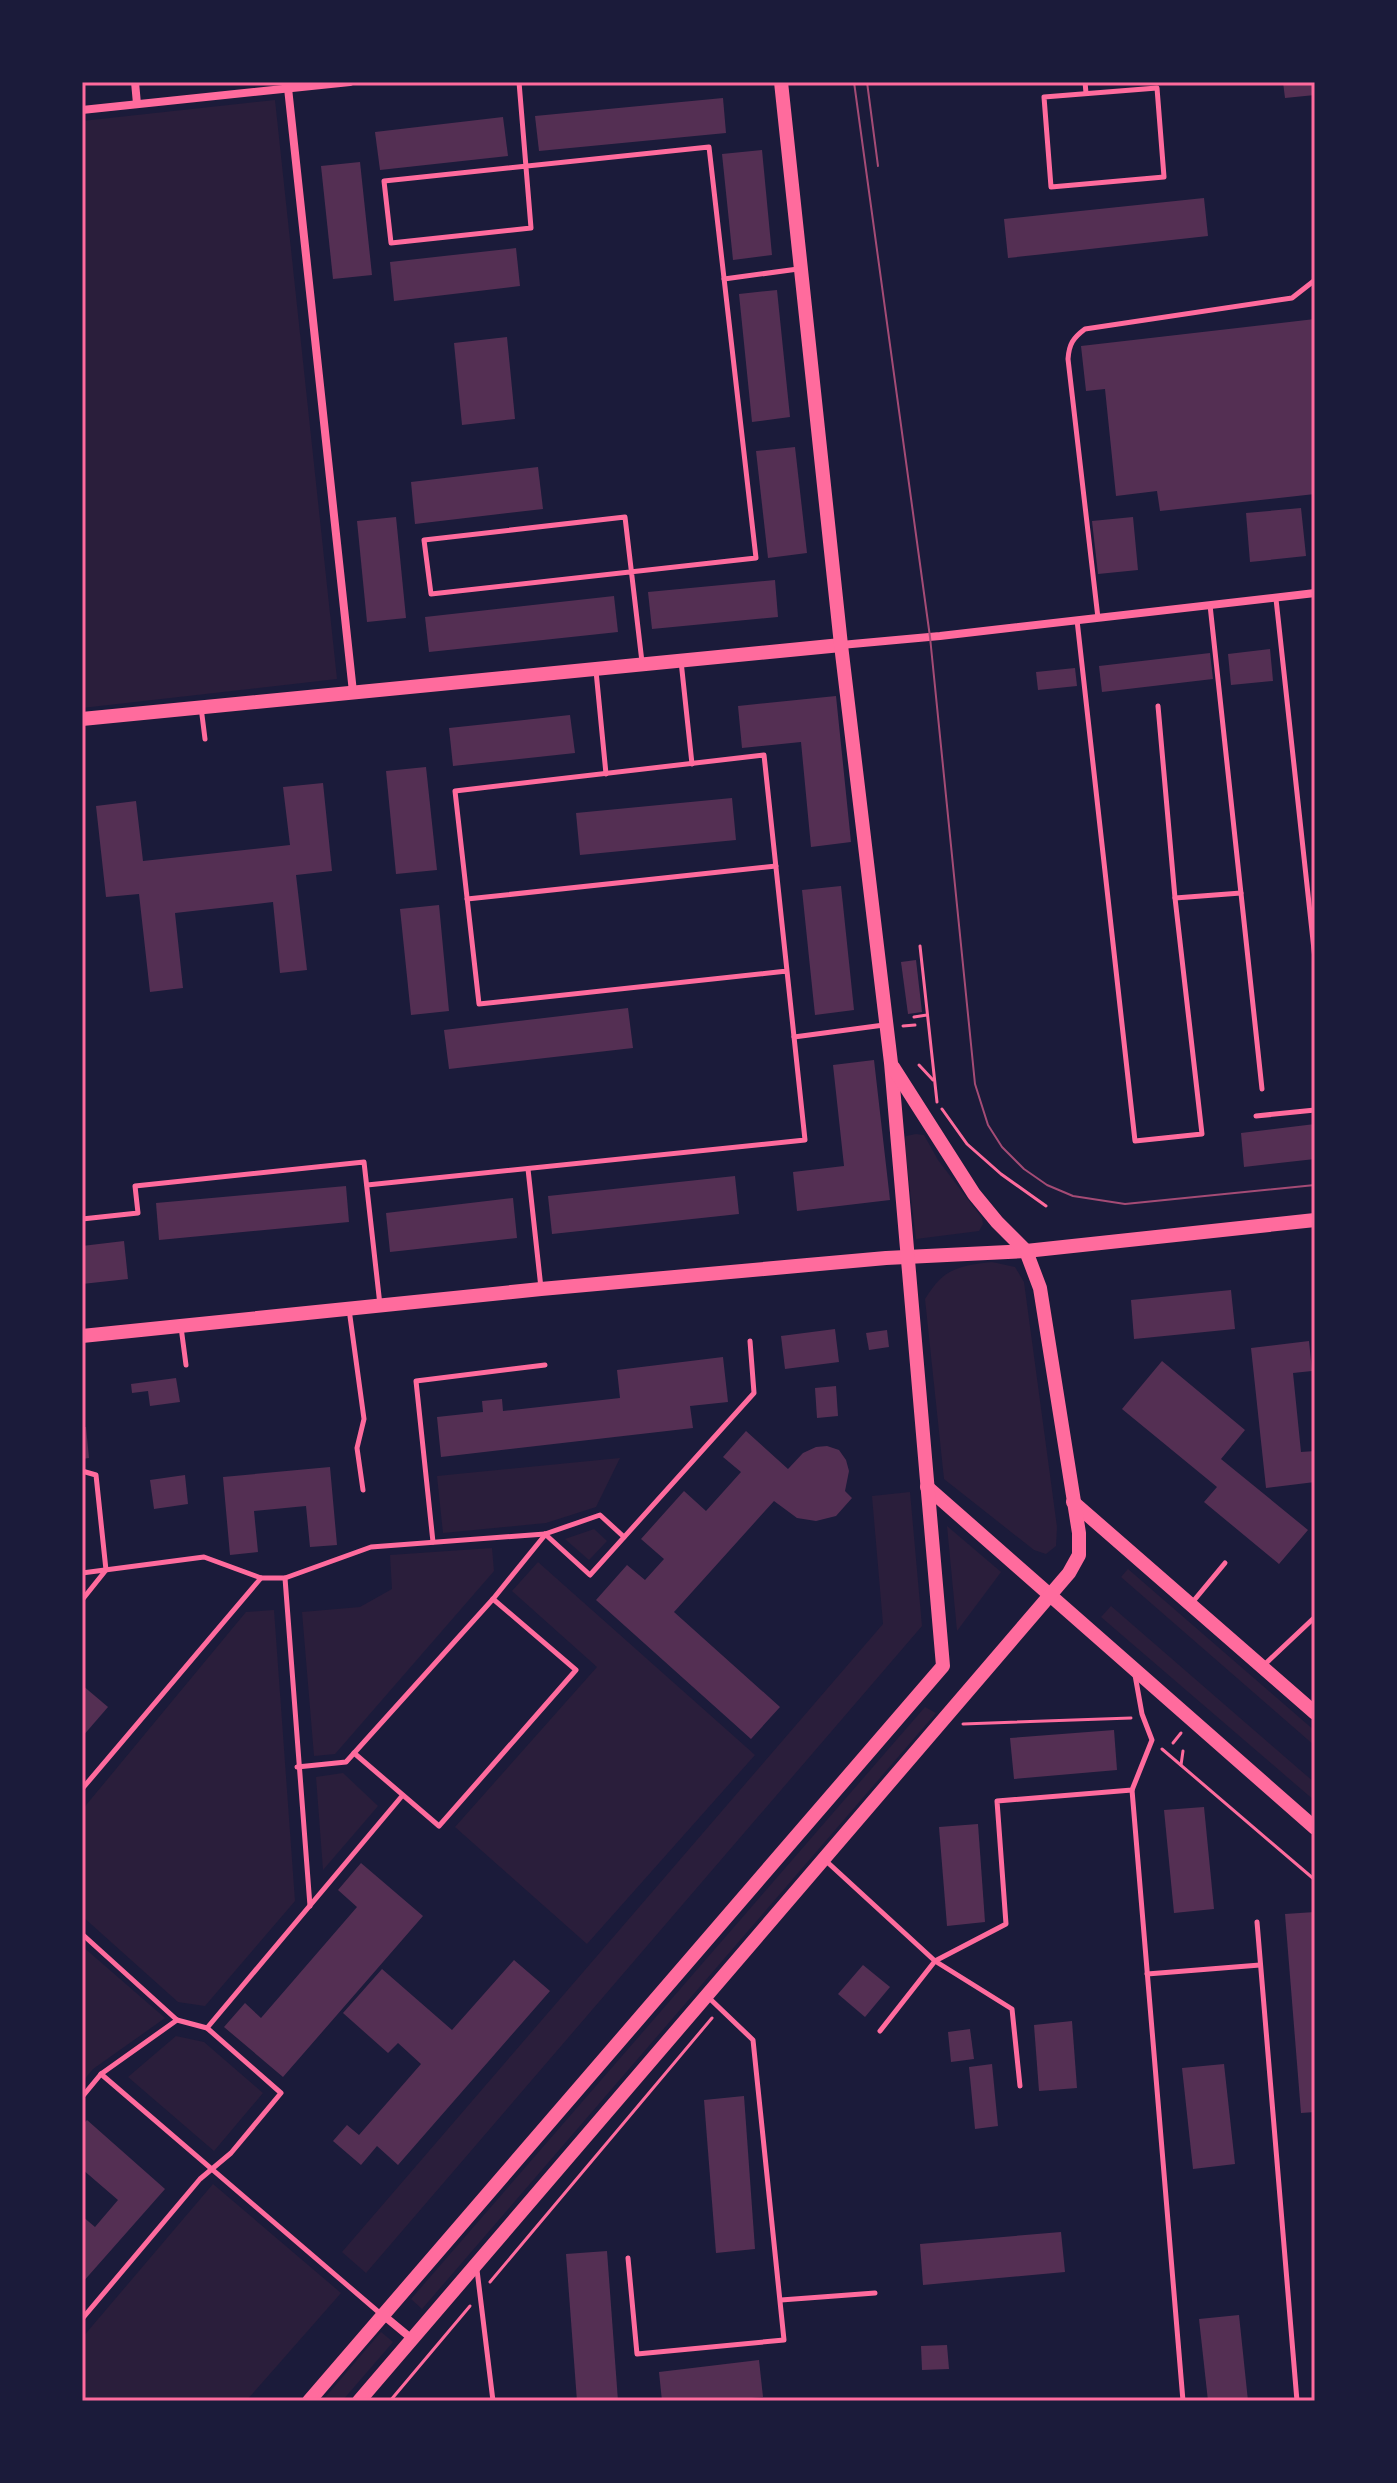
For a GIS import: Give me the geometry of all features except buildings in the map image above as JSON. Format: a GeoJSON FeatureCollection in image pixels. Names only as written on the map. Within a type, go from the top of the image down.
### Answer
{"type":"FeatureCollection","features":[{"type":"Feature","properties":{"kind":"street"},"geometry":{"type":"LineString","coordinates":[[135,82],[137,104]]}},
{"type":"Feature","properties":{"kind":"street"},"geometry":{"type":"LineString","coordinates":[[82,110],[302,84],[350,82]]}},
{"type":"Feature","properties":{"kind":"street"},"geometry":{"type":"LineString","coordinates":[[309,2401],[943,1666],[891,1063],[841,645],[781,82]]}},
{"type":"Feature","properties":{"kind":"street"},"geometry":{"type":"LineString","coordinates":[[288,88],[353,692]]}},
{"type":"Feature","properties":{"kind":"street"},"geometry":{"type":"LineString","coordinates":[[82,719],[841,645],[1315,593]]}},
{"type":"Feature","properties":{"kind":"street"},"geometry":{"type":"LineString","coordinates":[[359,2401],[825,1860],[1069,1573],[1079,1555],[1079,1533],[1040,1288],[1026,1251],[974,1194],[891,1063]]}},
{"type":"Feature","properties":{"kind":"street"},"geometry":{"type":"LineString","coordinates":[[82,1336],[541,1289],[906,1256],[1026,1251],[1315,1220]]}},
{"type":"Feature","properties":{"kind":"street"},"geometry":{"type":"LineString","coordinates":[[927,1487],[1315,1828]]}},
{"type":"Feature","properties":{"kind":"street"},"geometry":{"type":"LineString","coordinates":[[1073,1502],[1315,1713]]}},
{"type":"Feature","properties":{"kind":"street"},"geometry":{"type":"LineString","coordinates":[[383,2315],[412,2339]]}},
{"type":"Feature","properties":{"kind":"lane"},"geometry":{"type":"LineString","coordinates":[[519,82],[526,166],[531,228],[391,243],[384,181],[526,166],[709,147],[756,558],[632,572],[431,594],[424,540],[625,517],[632,572],[642,664]]}},
{"type":"Feature","properties":{"kind":"lane"},"geometry":{"type":"LineString","coordinates":[[1085,82],[1086,93]]}},
{"type":"Feature","properties":{"kind":"lane"},"geometry":{"type":"LineString","coordinates":[[1157,88],[1164,177],[1051,187],[1044,97],[1086,93],[1157,88]]}},
{"type":"Feature","properties":{"kind":"lane"},"geometry":{"type":"LineString","coordinates":[[724,279],[800,269]]}},
{"type":"Feature","properties":{"kind":"lane"},"geometry":{"type":"LineString","coordinates":[[1098,618],[1068,359],[1069,346],[1075,336],[1085,329],[1292,298],[1315,280]]}},
{"type":"Feature","properties":{"kind":"lane"},"geometry":{"type":"LineString","coordinates":[[1275,598],[1315,959]]}},
{"type":"Feature","properties":{"kind":"lane"},"geometry":{"type":"LineString","coordinates":[[1210,605],[1262,1089]]}},
{"type":"Feature","properties":{"kind":"lane"},"geometry":{"type":"LineString","coordinates":[[1077,620],[1135,1141],[1202,1134],[1175,898],[1158,706]]}},
{"type":"Feature","properties":{"kind":"lane"},"geometry":{"type":"LineString","coordinates":[[681,660],[692,764]]}},
{"type":"Feature","properties":{"kind":"lane"},"geometry":{"type":"LineString","coordinates":[[595,670],[606,774]]}},
{"type":"Feature","properties":{"kind":"lane"},"geometry":{"type":"LineString","coordinates":[[201,706],[205,739]]}},
{"type":"Feature","properties":{"kind":"lane"},"geometry":{"type":"LineString","coordinates":[[367,1185],[805,1140],[764,755],[455,791],[479,1004],[787,971]]}},
{"type":"Feature","properties":{"kind":"lane"},"geometry":{"type":"LineString","coordinates":[[467,899],[776,866]]}},
{"type":"Feature","properties":{"kind":"lane"},"geometry":{"type":"LineString","coordinates":[[1175,898],[1241,893]]}},
{"type":"Feature","properties":{"kind":"lane"},"geometry":{"type":"LineString","coordinates":[[794,1037],[886,1024]]}},
{"type":"Feature","properties":{"kind":"lane"},"geometry":{"type":"LineString","coordinates":[[1256,1116],[1315,1110]]}},
{"type":"Feature","properties":{"kind":"lane"},"geometry":{"type":"LineString","coordinates":[[82,1219],[138,1213],[135,1186],[364,1162],[380,1306]]}},
{"type":"Feature","properties":{"kind":"lane"},"geometry":{"type":"LineString","coordinates":[[528,1169],[541,1289]]}},
{"type":"Feature","properties":{"kind":"lane"},"geometry":{"type":"LineString","coordinates":[[349,1309],[364,1419],[357,1448],[363,1490]]}},
{"type":"Feature","properties":{"kind":"lane"},"geometry":{"type":"LineString","coordinates":[[181,1326],[186,1365]]}},
{"type":"Feature","properties":{"kind":"lane"},"geometry":{"type":"LineString","coordinates":[[545,1534],[590,1575],[754,1393],[750,1341]]}},
{"type":"Feature","properties":{"kind":"lane"},"geometry":{"type":"LineString","coordinates":[[433,1542],[416,1381],[545,1365]]}},
{"type":"Feature","properties":{"kind":"lane"},"geometry":{"type":"LineString","coordinates":[[82,1471],[96,1475],[106,1570],[82,1600]]}},
{"type":"Feature","properties":{"kind":"lane"},"geometry":{"type":"LineString","coordinates":[[82,1573],[204,1557],[261,1578],[285,1578],[371,1547],[545,1534],[600,1515],[624,1537]]}},
{"type":"Feature","properties":{"kind":"lane"},"geometry":{"type":"LineString","coordinates":[[297,1767],[346,1762],[493,1599],[545,1534]]}},
{"type":"Feature","properties":{"kind":"lane"},"geometry":{"type":"LineString","coordinates":[[1190,1605],[1225,1563]]}},
{"type":"Feature","properties":{"kind":"lane"},"geometry":{"type":"LineString","coordinates":[[82,1789],[261,1578]]}},
{"type":"Feature","properties":{"kind":"lane"},"geometry":{"type":"LineString","coordinates":[[285,1578],[310,1906]]}},
{"type":"Feature","properties":{"kind":"lane"},"geometry":{"type":"LineString","coordinates":[[354,1753],[439,1826],[576,1670],[493,1599]]}},
{"type":"Feature","properties":{"kind":"lane"},"geometry":{"type":"LineString","coordinates":[[1262,1667],[1315,1617]]}},
{"type":"Feature","properties":{"kind":"lane"},"geometry":{"type":"LineString","coordinates":[[1134,1670],[1142,1714],[1152,1740],[1132,1790],[1183,2401]]}},
{"type":"Feature","properties":{"kind":"lane"},"geometry":{"type":"LineString","coordinates":[[880,2031],[935,1961],[1006,1924],[997,1801],[1132,1790]]}},
{"type":"Feature","properties":{"kind":"lane"},"geometry":{"type":"LineString","coordinates":[[207,2028],[402,1795]]}},
{"type":"Feature","properties":{"kind":"lane"},"geometry":{"type":"LineString","coordinates":[[825,1860],[935,1961],[1012,2009],[1020,2086]]}},
{"type":"Feature","properties":{"kind":"lane"},"geometry":{"type":"LineString","coordinates":[[1257,1922],[1297,2401]]}},
{"type":"Feature","properties":{"kind":"lane"},"geometry":{"type":"LineString","coordinates":[[82,1934],[177,2020],[207,2028],[281,2093],[231,2153],[200,2179],[82,2319]]}},
{"type":"Feature","properties":{"kind":"lane"},"geometry":{"type":"LineString","coordinates":[[1147,1974],[1260,1965]]}},
{"type":"Feature","properties":{"kind":"lane"},"geometry":{"type":"LineString","coordinates":[[628,2258],[637,2354],[784,2340],[753,2040],[706,1995]]}},
{"type":"Feature","properties":{"kind":"lane"},"geometry":{"type":"LineString","coordinates":[[82,2097],[101,2074],[177,2020]]}},
{"type":"Feature","properties":{"kind":"lane"},"geometry":{"type":"LineString","coordinates":[[101,2074],[383,2315]]}},
{"type":"Feature","properties":{"kind":"lane"},"geometry":{"type":"LineString","coordinates":[[476,2265],[493,2401]]}},
{"type":"Feature","properties":{"kind":"lane"},"geometry":{"type":"LineString","coordinates":[[781,2300],[875,2293]]}},
{"type":"Feature","properties":{"kind":"path"},"geometry":{"type":"LineString","coordinates":[[920,946],[937,1102],[967,1144],[1001,1174],[1046,1206]]}},
{"type":"Feature","properties":{"kind":"path"},"geometry":{"type":"LineString","coordinates":[[914,1017],[927,1015]]}},
{"type":"Feature","properties":{"kind":"path"},"geometry":{"type":"LineString","coordinates":[[919,1065],[935,1083]]}},
{"type":"Feature","properties":{"kind":"path"},"geometry":{"type":"LineString","coordinates":[[960,1725],[1132,1718]]}},
{"type":"Feature","properties":{"kind":"path"},"geometry":{"type":"LineString","coordinates":[[1152,1740],[1315,1880]]}},
{"type":"Feature","properties":{"kind":"path"},"geometry":{"type":"LineString","coordinates":[[1181,1765],[1183,1751]]}},
{"type":"Feature","properties":{"kind":"path"},"geometry":{"type":"LineString","coordinates":[[390,2401],[721,2008]]}},
{"type":"Feature","properties":{"kind":"shaded area"},"geometry":{"type":"Polygon","coordinates":[[[275,100],[337,679],[82,708],[82,121],[275,100]]]}},
{"type":"Feature","properties":{"kind":"shaded area"},"geometry":{"type":"Polygon","coordinates":[[[924,1135],[938,1160],[982,1218],[979,1231],[916,1239],[904,1141],[906,1136],[924,1135]]]}},
{"type":"Feature","properties":{"kind":"shaded area"},"geometry":{"type":"Polygon","coordinates":[[[992,1262],[1015,1267],[1024,1282],[1057,1527],[1056,1546],[1046,1554],[1034,1550],[944,1479],[925,1299],[939,1281],[953,1270],[992,1262]]]}},
{"type":"Feature","properties":{"kind":"shaded area"},"geometry":{"type":"Polygon","coordinates":[[[620,1458],[596,1507],[546,1523],[443,1533],[437,1476],[620,1458]]]}},
{"type":"Feature","properties":{"kind":"shaded area"},"geometry":{"type":"Polygon","coordinates":[[[910,1492],[922,1626],[366,2273],[342,2252],[883,1624],[872,1496],[910,1492]]]}},
{"type":"Feature","properties":{"kind":"shaded area"},"geometry":{"type":"Polygon","coordinates":[[[947,1526],[1001,1572],[957,1631],[947,1526]]]}},
{"type":"Feature","properties":{"kind":"shaded area"},"geometry":{"type":"Polygon","coordinates":[[[594,1529],[607,1541],[589,1560],[565,1539],[594,1529]]]}},
{"type":"Feature","properties":{"kind":"shaded area"},"geometry":{"type":"Polygon","coordinates":[[[492,1548],[494,1571],[335,1754],[314,1756],[302,1612],[360,1607],[392,1589],[390,1555],[492,1548]]]}},
{"type":"Feature","properties":{"kind":"shaded area"},"geometry":{"type":"Polygon","coordinates":[[[538,1562],[755,1755],[587,1944],[455,1827],[597,1667],[512,1591],[538,1562]]]}},
{"type":"Feature","properties":{"kind":"shaded area"},"geometry":{"type":"Polygon","coordinates":[[[1128,1569],[1315,1731],[1315,1746],[1121,1577],[1128,1569]]]}},
{"type":"Feature","properties":{"kind":"shaded area"},"geometry":{"type":"Polygon","coordinates":[[[1111,1606],[1315,1783],[1315,1801],[1101,1617],[1111,1606]]]}},
{"type":"Feature","properties":{"kind":"shaded area"},"geometry":{"type":"Polygon","coordinates":[[[274,1610],[295,1901],[205,2006],[178,2002],[82,1916],[82,1810],[246,1612],[274,1610]]]}},
{"type":"Feature","properties":{"kind":"shaded area"},"geometry":{"type":"Polygon","coordinates":[[[925,1707],[936,1713],[422,2309],[411,2299],[925,1707]]]}},
{"type":"Feature","properties":{"kind":"shaded area"},"geometry":{"type":"Polygon","coordinates":[[[343,1773],[378,1806],[323,1870],[316,1777],[343,1773]]]}},
{"type":"Feature","properties":{"kind":"shaded area"},"geometry":{"type":"Polygon","coordinates":[[[82,1946],[165,2018],[93,2069],[82,2082],[82,1946]]]}},
{"type":"Feature","properties":{"kind":"shaded area"},"geometry":{"type":"Polygon","coordinates":[[[176,2036],[204,2042],[263,2093],[214,2151],[128,2077],[176,2036]]]}},
{"type":"Feature","properties":{"kind":"shaded area"},"geometry":{"type":"Polygon","coordinates":[[[213,2184],[341,2293],[246,2401],[82,2401],[82,2338],[213,2184]]]}},
{"type":"Feature","properties":{"kind":"shaded area"},"geometry":{"type":"Polygon","coordinates":[[[381,2332],[393,2342],[342,2401],[322,2401],[381,2332]]]}},
{"type":"Feature","properties":{"kind":"tram line"},"geometry":{"type":"LineString","coordinates":[[854,82],[930,637],[975,1084],[988,1125],[1002,1147],[1024,1169],[1047,1185],[1073,1196],[1125,1204],[1315,1185]]}},
{"type":"Feature","properties":{"kind":"tram line"},"geometry":{"type":"LineString","coordinates":[[867,82],[878,166]]}}]}
